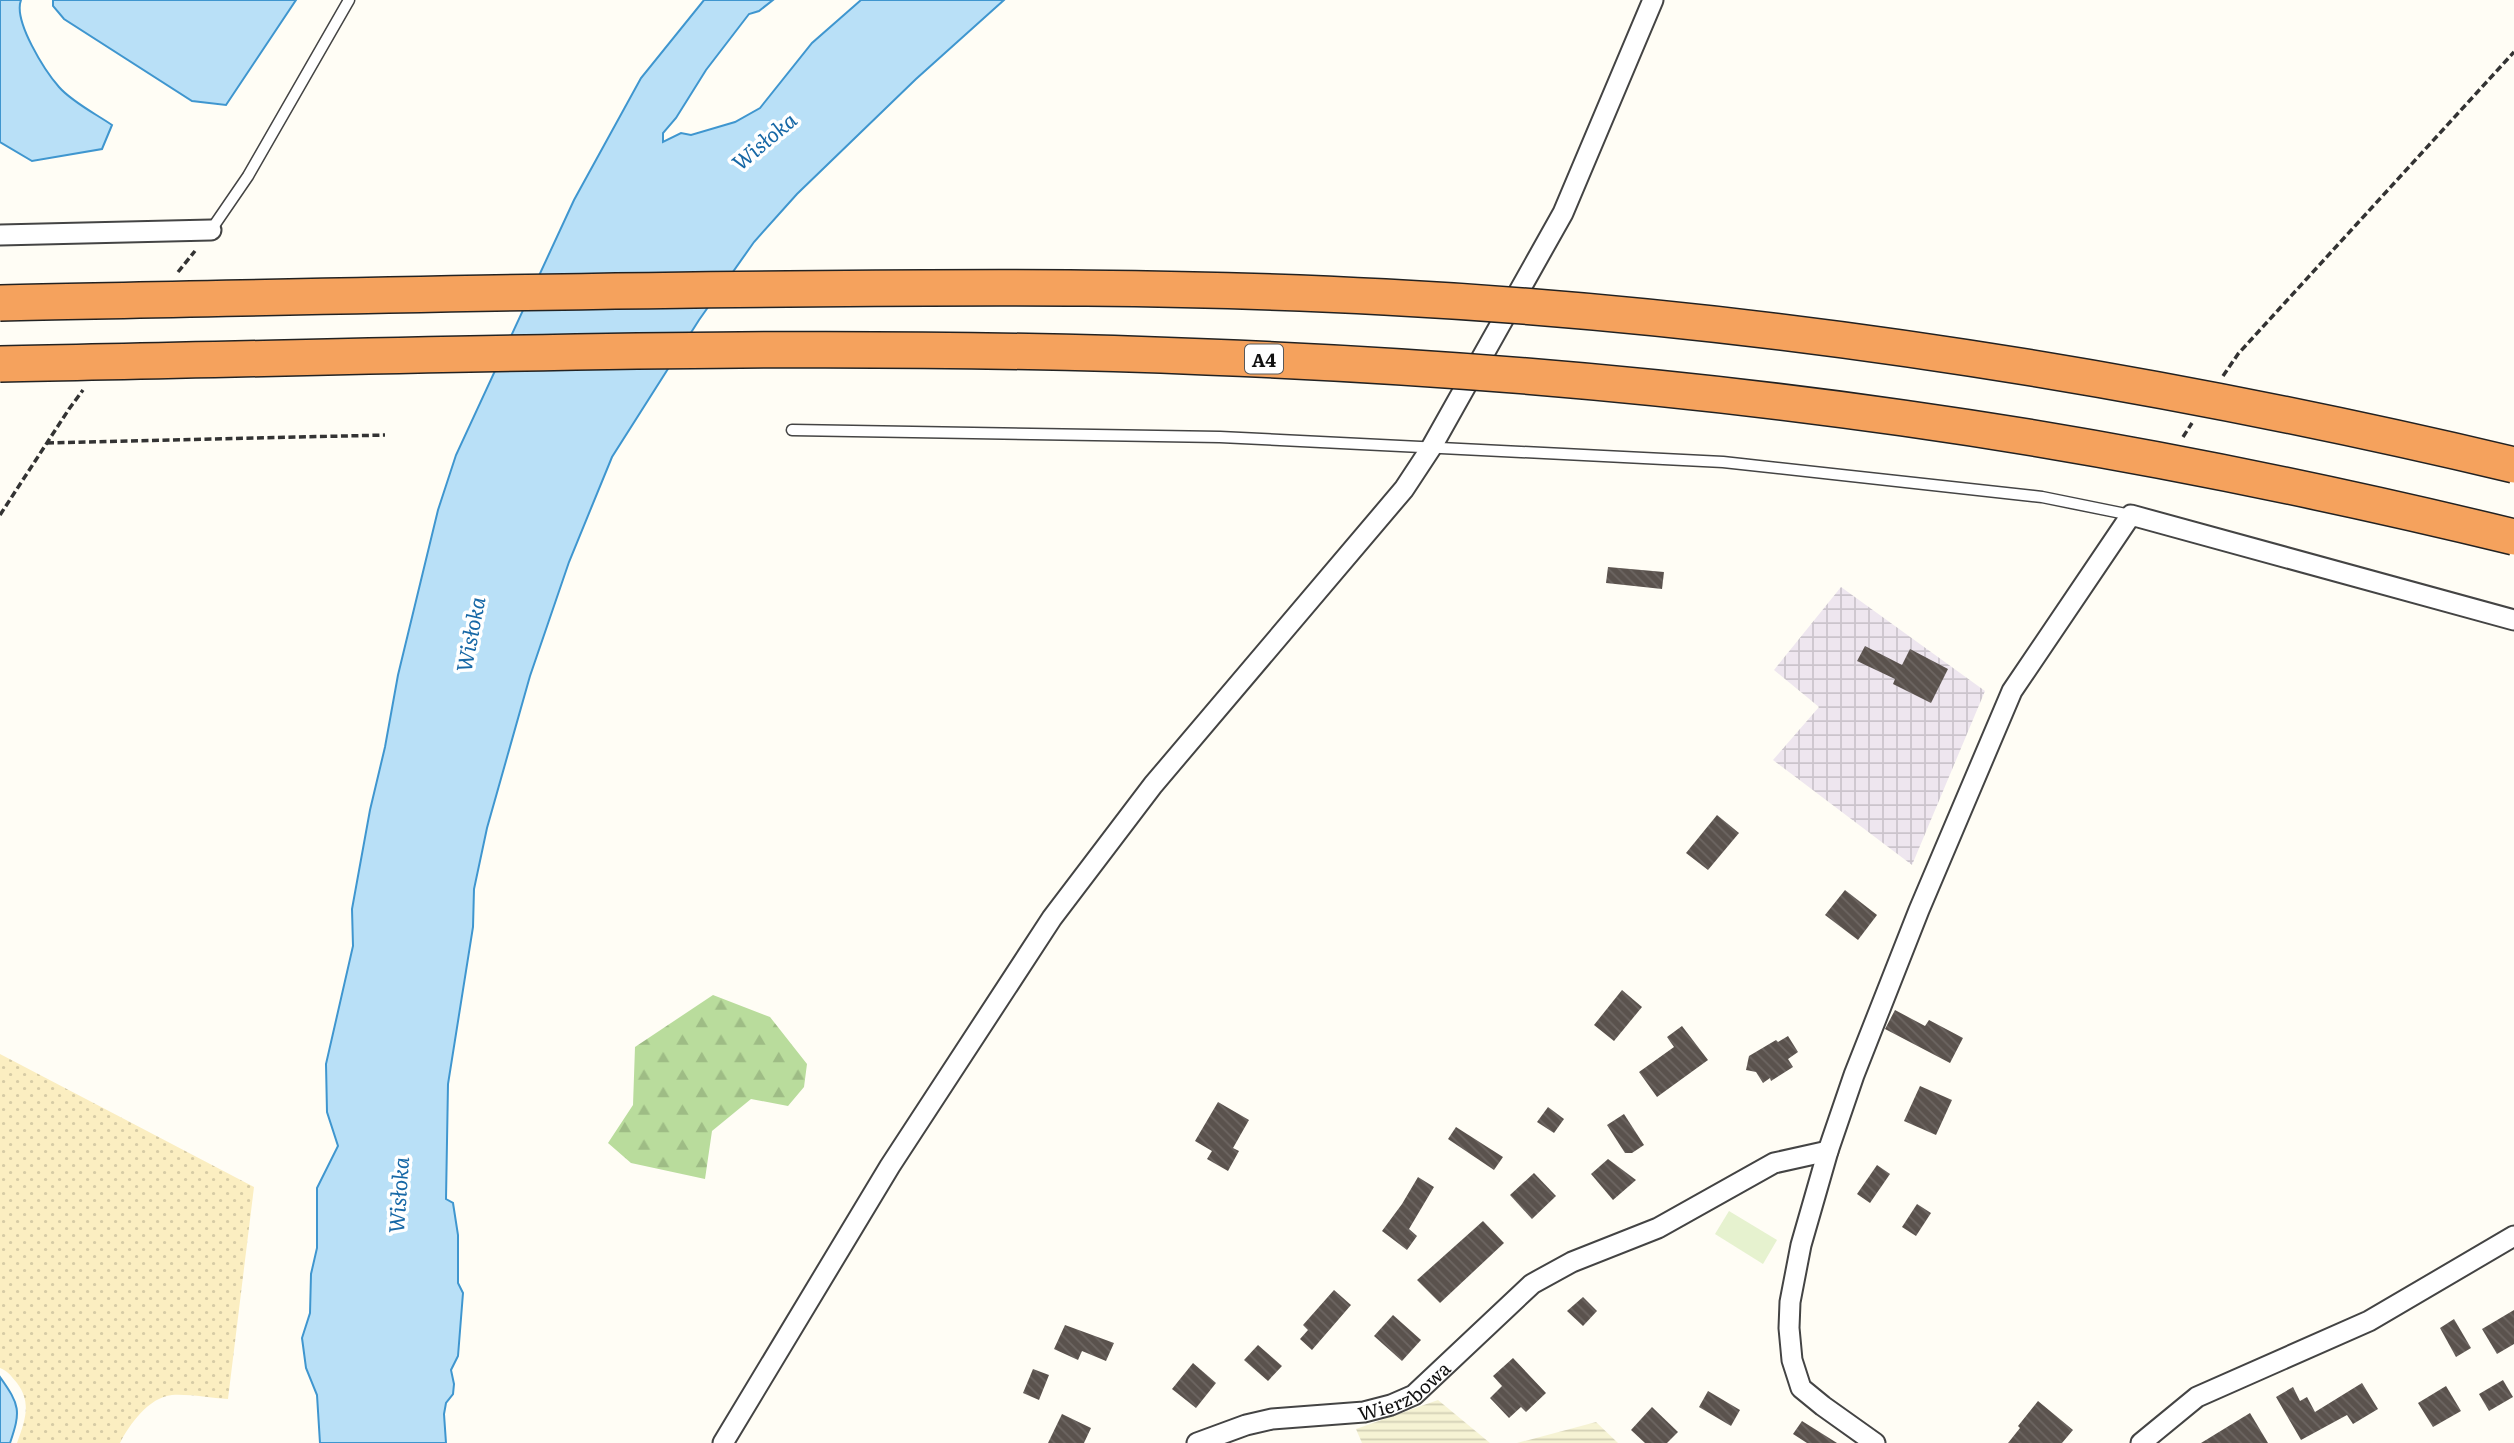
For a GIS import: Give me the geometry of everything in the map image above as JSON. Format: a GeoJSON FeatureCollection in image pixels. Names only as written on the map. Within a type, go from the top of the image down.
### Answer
{"type":"FeatureCollection","features":[{"type":"Feature","properties":{"kind":"highway"},"geometry":{"type":"LineString","coordinates":[[0,303],[857,288],[1208,289],[1416,298],[1638,316],[1840,339],[1999,362],[2236,404],[2514,465]]}},
{"type":"Feature","properties":{"kind":"highway","name":"A4"},"geometry":{"type":"LineString","coordinates":[[0,365],[875,350],[1182,356],[1460,371],[1741,397],[1985,430],[2216,470],[2514,537]]}},
{"type":"Feature","properties":{"kind":"street"},"geometry":{"type":"LineString","coordinates":[[723,1443],[890,1166],[1052,918],[1153,785],[1404,489],[1431,447],[1563,213],[1653,0]]}},
{"type":"Feature","properties":{"kind":"street"},"geometry":{"type":"LineString","coordinates":[[0,235],[212,230]]}},
{"type":"Feature","properties":{"kind":"street"},"geometry":{"type":"LineString","coordinates":[[1875,1443],[1801,1388],[1792,1360],[1789,1328],[1790,1302],[1801,1245],[1828,1151],[1854,1075],[1919,910],[2012,691],[2131,515],[2514,620]]}},
{"type":"Feature","properties":{"kind":"street","name":"Wierzbowa"},"geometry":{"type":"LineString","coordinates":[[1197,1443],[1246,1425],[1272,1419],[1364,1412],[1414,1395],[1532,1284],[1572,1262],[1658,1228],[1774,1163],[1828,1151]]}},
{"type":"Feature","properties":{"kind":"street"},"geometry":{"type":"LineString","coordinates":[[2141,1443],[2197,1397],[2369,1321],[2514,1236]]}},
{"type":"Feature","properties":{"kind":"lane"},"geometry":{"type":"LineString","coordinates":[[212,230],[248,176],[349,0]]}},
{"type":"Feature","properties":{"kind":"lane"},"geometry":{"type":"LineString","coordinates":[[792,430],[1220,437],[1723,462],[2042,497],[2131,515]]}},
{"type":"Feature","properties":{"kind":"path"},"geometry":{"type":"LineString","coordinates":[[2238,354],[2514,52]]}},
{"type":"Feature","properties":{"kind":"path"},"geometry":{"type":"LineString","coordinates":[[47,443],[385,435]]}},
{"type":"Feature","properties":{"kind":"shaded area"},"geometry":{"type":"Polygon","coordinates":[[[1841,587],[1985,691],[1912,865],[1773,760],[1819,707],[1774,670],[1841,587]]]}},
{"type":"Feature","properties":{"kind":"shaded area"},"geometry":{"type":"Polygon","coordinates":[[[1438,1400],[1490,1443],[1362,1443],[1356,1429],[1438,1400]]]}},
{"type":"Feature","properties":{"kind":"shaded area"},"geometry":{"type":"Polygon","coordinates":[[[1596,1422],[1618,1443],[1517,1443],[1596,1422]]]}},
{"type":"Feature","properties":{"kind":"green space"},"geometry":{"type":"Polygon","coordinates":[[[713,995],[770,1017],[807,1064],[804,1087],[788,1106],[751,1099],[712,1131],[705,1179],[631,1163],[608,1143],[633,1105],[635,1047],[713,995]]]}},
{"type":"Feature","properties":{"kind":"green space"},"geometry":{"type":"Polygon","coordinates":[[[1729,1211],[1777,1240],[1763,1264],[1715,1234],[1729,1211]]]}},
{"type":"Feature","properties":{"kind":"sand"},"geometry":{"type":"Polygon","coordinates":[[[0,1054],[254,1187],[228,1399],[186,1395],[164,1397],[141,1413],[120,1443],[17,1443],[26,1405],[22,1390],[7,1372],[0,1368],[0,1054]]]}},
{"type":"Feature","properties":{"kind":"water"},"geometry":{"type":"Polygon","coordinates":[[[0,0],[21,0],[20,9],[26,33],[53,80],[84,108],[112,125],[102,149],[32,161],[0,142],[0,0]]]}},
{"type":"Feature","properties":{"kind":"water"},"geometry":{"type":"Polygon","coordinates":[[[53,0],[296,0],[226,105],[192,101],[64,19],[53,6],[53,0]]]}},
{"type":"Feature","properties":{"kind":"water","name":"Wisłoka"},"geometry":{"type":"Polygon","coordinates":[[[704,0],[773,0],[759,11],[749,14],[663,133],[663,142],[681,133],[691,135],[735,122],[760,108],[812,43],[861,0],[1004,0],[916,79],[797,194],[754,242],[699,320],[612,457],[569,562],[530,676],[487,828],[474,889],[473,927],[448,1084],[446,1199],[453,1203],[458,1235],[458,1283],[463,1293],[458,1356],[451,1370],[453,1394],[446,1403],[444,1414],[446,1443],[320,1443],[317,1395],[306,1368],[302,1338],[310,1313],[311,1274],[317,1248],[317,1188],[338,1146],[327,1112],[326,1064],[353,946],[352,909],[370,810],[398,675],[438,510],[456,455],[574,200],[641,78],[704,0]]]}},
{"type":"Feature","properties":{"kind":"water"},"geometry":{"type":"Polygon","coordinates":[[[0,1377],[17,1408],[10,1443],[0,1443],[0,1377]]]}},
{"type":"Feature","properties":{"kind":"building"},"geometry":{"type":"Polygon","coordinates":[[[1608,567],[1664,572],[1662,589],[1606,583],[1608,567]]]}},
{"type":"Feature","properties":{"kind":"building"},"geometry":{"type":"Polygon","coordinates":[[[1865,646],[1902,665],[1910,649],[1948,669],[1931,703],[1893,684],[1895,679],[1857,661],[1865,646]]]}},
{"type":"Feature","properties":{"kind":"building"},"geometry":{"type":"Polygon","coordinates":[[[1717,815],[1739,833],[1708,870],[1686,853],[1717,815]]]}},
{"type":"Feature","properties":{"kind":"building"},"geometry":{"type":"Polygon","coordinates":[[[1845,890],[1877,915],[1858,940],[1825,915],[1845,890]]]}},
{"type":"Feature","properties":{"kind":"building"},"geometry":{"type":"Polygon","coordinates":[[[1622,990],[1642,1007],[1614,1041],[1594,1025],[1622,990]]]}},
{"type":"Feature","properties":{"kind":"building"},"geometry":{"type":"Polygon","coordinates":[[[1895,1010],[1925,1026],[1929,1020],[1963,1038],[1950,1063],[1885,1029],[1895,1010]]]}},
{"type":"Feature","properties":{"kind":"building"},"geometry":{"type":"Polygon","coordinates":[[[1682,1026],[1708,1060],[1657,1097],[1639,1072],[1674,1047],[1667,1037],[1682,1026]]]}},
{"type":"Feature","properties":{"kind":"building"},"geometry":{"type":"Polygon","coordinates":[[[1788,1036],[1798,1052],[1788,1059],[1793,1067],[1763,1083],[1756,1072],[1746,1070],[1749,1056],[1788,1036]]]}},
{"type":"Feature","properties":{"kind":"building"},"geometry":{"type":"Polygon","coordinates":[[[1920,1086],[1952,1100],[1936,1135],[1904,1121],[1920,1086]]]}},
{"type":"Feature","properties":{"kind":"building"},"geometry":{"type":"Polygon","coordinates":[[[1218,1102],[1249,1120],[1233,1148],[1239,1151],[1228,1171],[1207,1159],[1212,1151],[1195,1141],[1218,1102]]]}},
{"type":"Feature","properties":{"kind":"building"},"geometry":{"type":"Polygon","coordinates":[[[1548,1107],[1564,1119],[1554,1133],[1537,1122],[1548,1107]]]}},
{"type":"Feature","properties":{"kind":"building"},"geometry":{"type":"Polygon","coordinates":[[[1624,1114],[1644,1145],[1632,1153],[1625,1153],[1607,1125],[1624,1114]]]}},
{"type":"Feature","properties":{"kind":"building"},"geometry":{"type":"Polygon","coordinates":[[[1456,1127],[1503,1157],[1494,1170],[1448,1139],[1456,1127]]]}},
{"type":"Feature","properties":{"kind":"building"},"geometry":{"type":"Polygon","coordinates":[[[1608,1159],[1636,1180],[1613,1200],[1591,1174],[1608,1159]]]}},
{"type":"Feature","properties":{"kind":"building"},"geometry":{"type":"Polygon","coordinates":[[[1877,1165],[1890,1174],[1870,1203],[1857,1194],[1877,1165]]]}},
{"type":"Feature","properties":{"kind":"building"},"geometry":{"type":"Polygon","coordinates":[[[1534,1173],[1556,1196],[1532,1219],[1510,1195],[1534,1173]]]}},
{"type":"Feature","properties":{"kind":"building"},"geometry":{"type":"Polygon","coordinates":[[[1418,1177],[1434,1187],[1409,1229],[1417,1236],[1407,1250],[1382,1231],[1418,1177]]]}},
{"type":"Feature","properties":{"kind":"building"},"geometry":{"type":"Polygon","coordinates":[[[1917,1204],[1931,1213],[1916,1236],[1902,1227],[1917,1204]]]}},
{"type":"Feature","properties":{"kind":"building"},"geometry":{"type":"Polygon","coordinates":[[[1483,1221],[1504,1243],[1440,1303],[1417,1280],[1483,1221]]]}},
{"type":"Feature","properties":{"kind":"building"},"geometry":{"type":"Polygon","coordinates":[[[1334,1290],[1351,1305],[1312,1350],[1300,1339],[1308,1330],[1303,1325],[1334,1290]]]}},
{"type":"Feature","properties":{"kind":"building"},"geometry":{"type":"Polygon","coordinates":[[[1583,1297],[1597,1311],[1583,1326],[1567,1311],[1583,1297]]]}},
{"type":"Feature","properties":{"kind":"building"},"geometry":{"type":"Polygon","coordinates":[[[2514,1310],[2514,1344],[2497,1354],[2482,1329],[2514,1310]]]}},
{"type":"Feature","properties":{"kind":"building"},"geometry":{"type":"Polygon","coordinates":[[[1393,1315],[1421,1340],[1402,1361],[1374,1336],[1393,1315]]]}},
{"type":"Feature","properties":{"kind":"building"},"geometry":{"type":"Polygon","coordinates":[[[2454,1319],[2471,1348],[2456,1357],[2440,1328],[2454,1319]]]}},
{"type":"Feature","properties":{"kind":"building"},"geometry":{"type":"Polygon","coordinates":[[[1065,1325],[1114,1343],[1106,1361],[1082,1351],[1078,1360],[1054,1349],[1065,1325]]]}},
{"type":"Feature","properties":{"kind":"building"},"geometry":{"type":"Polygon","coordinates":[[[1258,1345],[1282,1366],[1268,1381],[1244,1360],[1258,1345]]]}},
{"type":"Feature","properties":{"kind":"building"},"geometry":{"type":"Polygon","coordinates":[[[1513,1358],[1546,1393],[1526,1412],[1521,1407],[1509,1418],[1490,1398],[1502,1386],[1493,1376],[1513,1358]]]}},
{"type":"Feature","properties":{"kind":"building"},"geometry":{"type":"Polygon","coordinates":[[[1193,1363],[1216,1383],[1196,1408],[1172,1389],[1193,1363]]]}},
{"type":"Feature","properties":{"kind":"building"},"geometry":{"type":"Polygon","coordinates":[[[1033,1369],[1049,1375],[1039,1400],[1023,1393],[1033,1369]]]}},
{"type":"Feature","properties":{"kind":"building"},"geometry":{"type":"Polygon","coordinates":[[[2503,1380],[2513,1397],[2489,1411],[2479,1394],[2503,1380]]]}},
{"type":"Feature","properties":{"kind":"building"},"geometry":{"type":"Polygon","coordinates":[[[2362,1383],[2378,1409],[2353,1424],[2347,1415],[2301,1440],[2276,1397],[2293,1387],[2300,1401],[2307,1397],[2315,1412],[2362,1383]]]}},
{"type":"Feature","properties":{"kind":"building"},"geometry":{"type":"Polygon","coordinates":[[[2446,1386],[2461,1411],[2433,1427],[2418,1403],[2446,1386]]]}},
{"type":"Feature","properties":{"kind":"building"},"geometry":{"type":"Polygon","coordinates":[[[1708,1391],[1740,1410],[1731,1426],[1699,1407],[1708,1391]]]}},
{"type":"Feature","properties":{"kind":"building"},"geometry":{"type":"Polygon","coordinates":[[[2038,1401],[2073,1430],[2062,1443],[2008,1443],[2020,1428],[2018,1426],[2038,1401]]]}},
{"type":"Feature","properties":{"kind":"building"},"geometry":{"type":"Polygon","coordinates":[[[1652,1407],[1678,1432],[1667,1443],[1645,1443],[1631,1430],[1652,1407]]]}},
{"type":"Feature","properties":{"kind":"building"},"geometry":{"type":"Polygon","coordinates":[[[2250,1413],[2268,1443],[2201,1443],[2250,1413]]]}},
{"type":"Feature","properties":{"kind":"building"},"geometry":{"type":"Polygon","coordinates":[[[1062,1414],[1091,1428],[1084,1443],[1048,1443],[1062,1414]]]}},
{"type":"Feature","properties":{"kind":"building"},"geometry":{"type":"Polygon","coordinates":[[[1802,1421],[1837,1443],[1807,1443],[1793,1434],[1802,1421]]]}}]}
